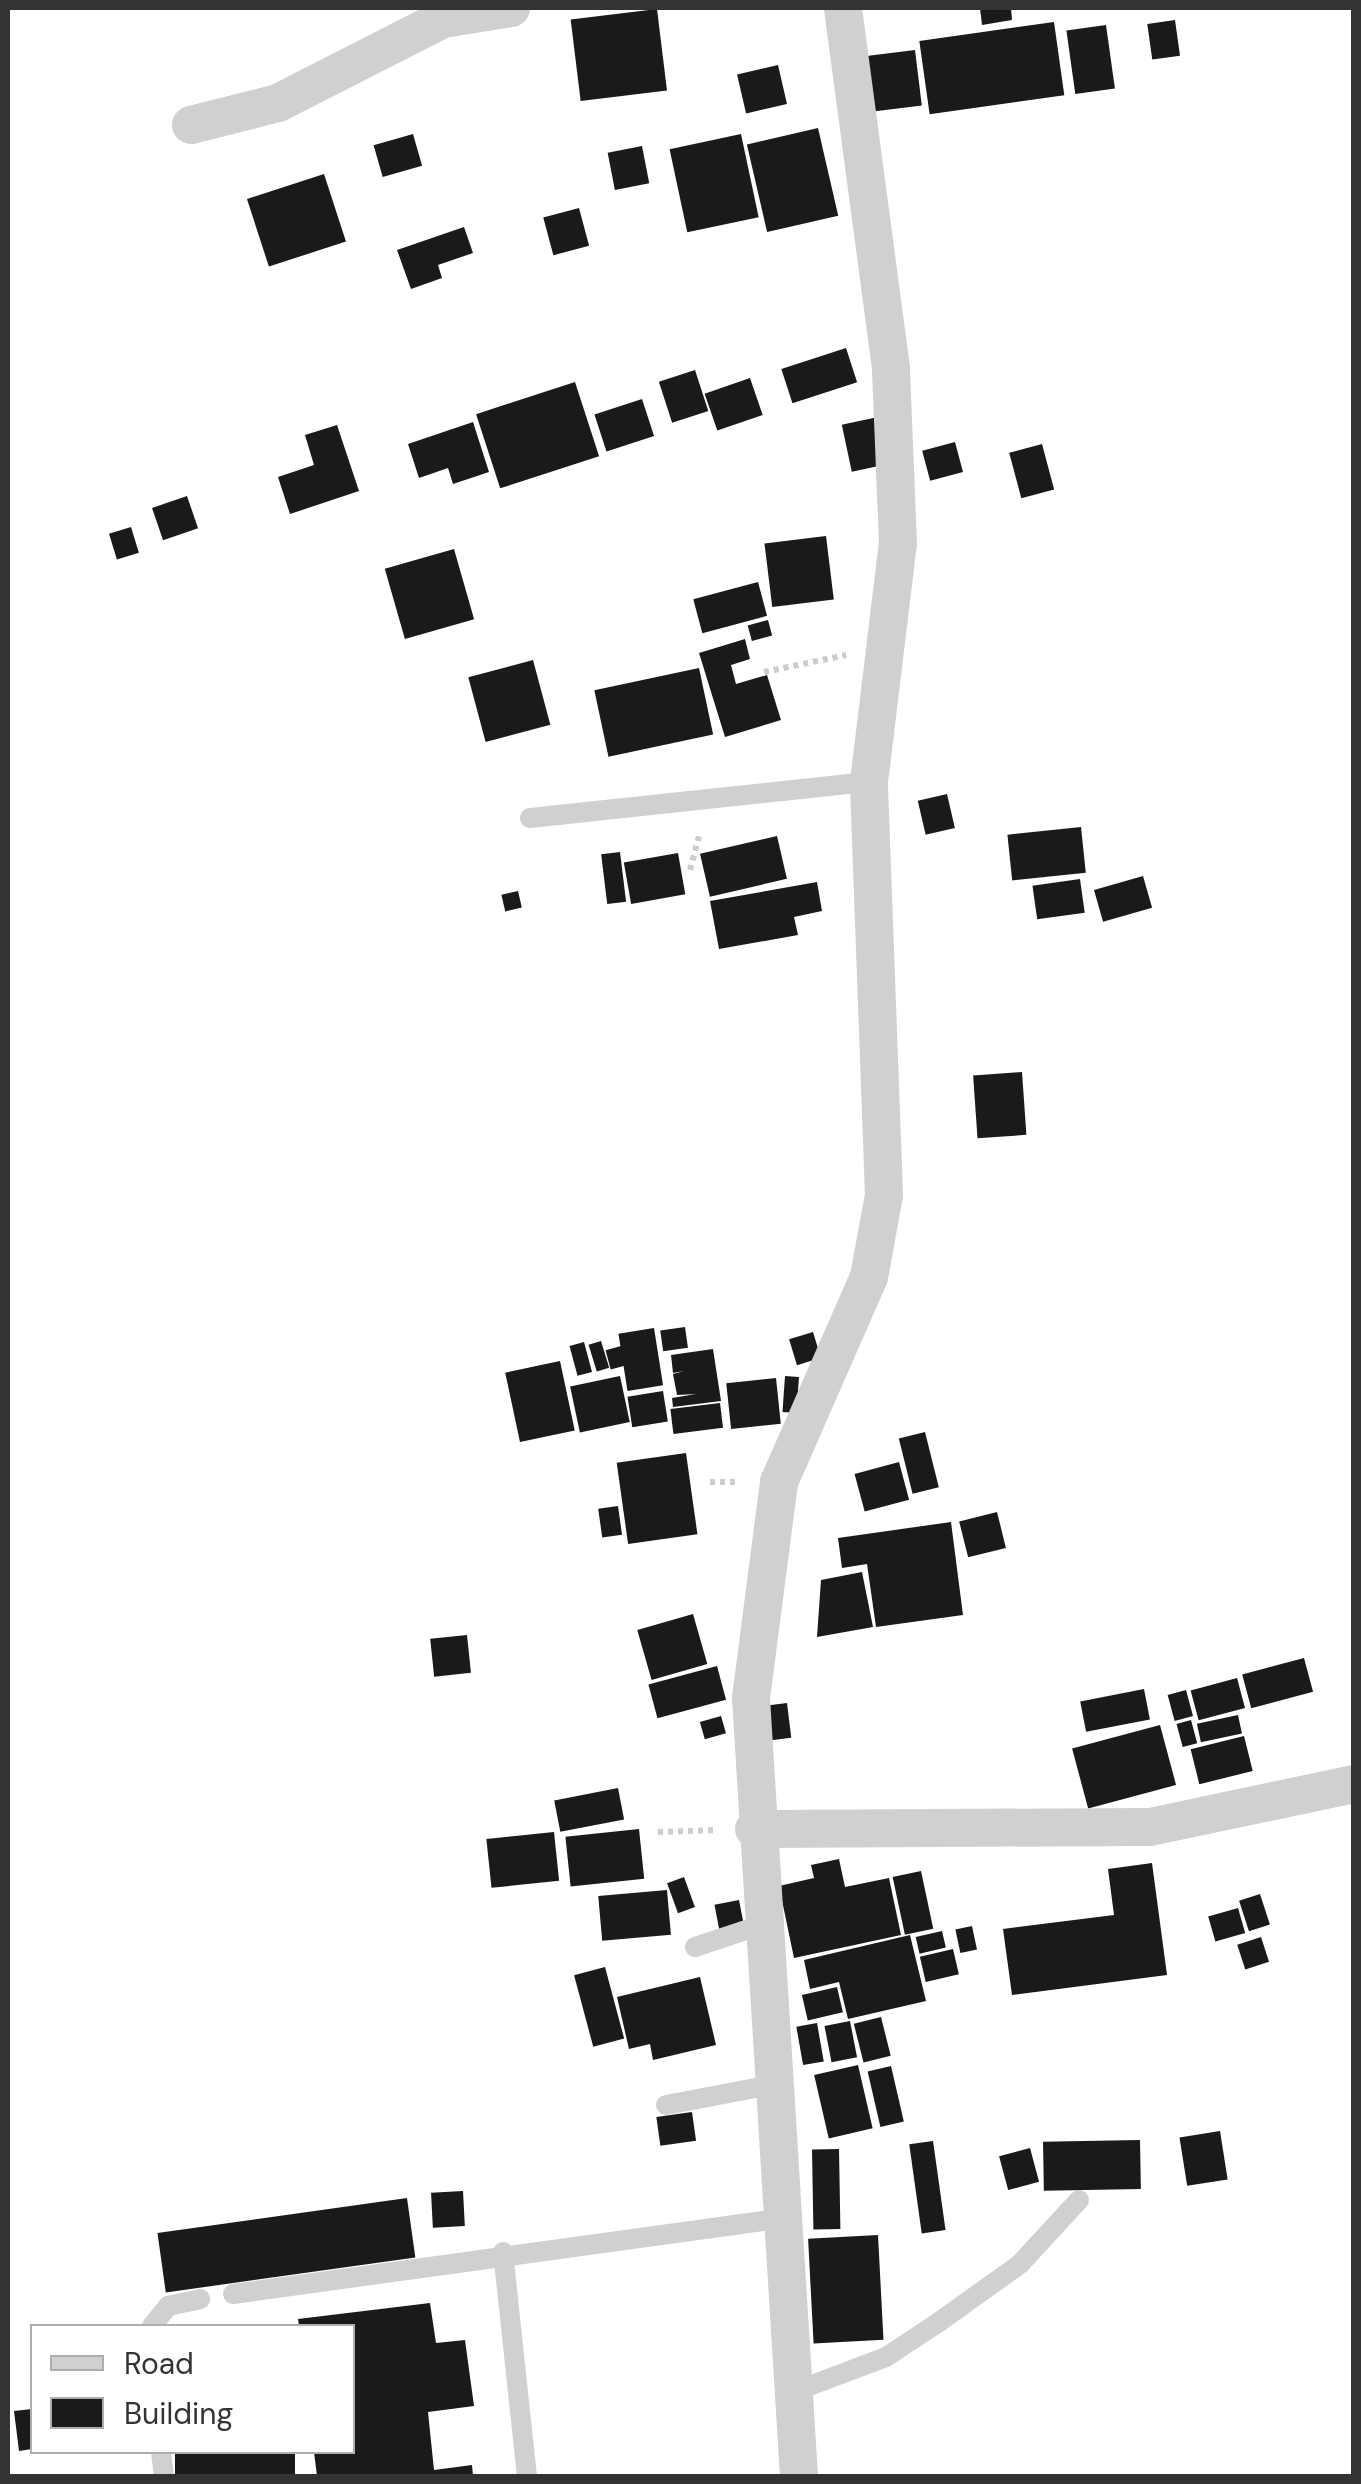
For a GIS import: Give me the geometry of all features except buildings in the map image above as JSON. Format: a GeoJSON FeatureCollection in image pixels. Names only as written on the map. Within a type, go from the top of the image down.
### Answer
{"type":"FeatureCollection","features":[{"type":"Feature","properties":{"kind":"street"},"geometry":{"type":"LineString","coordinates":[[191,125],[278,103],[444,20],[511,8]]}},
{"type":"Feature","properties":{"kind":"street"},"geometry":{"type":"LineString","coordinates":[[800,2476],[776,2084],[754,1828],[751,1698],[775,1500],[869,1276],[884,1195],[869,782],[882,648],[898,544],[892,368],[843,8]]}},
{"type":"Feature","properties":{"kind":"street"},"geometry":{"type":"LineString","coordinates":[[754,1828],[1150,1827],[1354,1784]]}},
{"type":"Feature","properties":{"kind":"lane"},"geometry":{"type":"LineString","coordinates":[[530,818],[716,805],[869,782]]}},
{"type":"Feature","properties":{"kind":"lane"},"geometry":{"type":"LineString","coordinates":[[694,1947],[762,1925]]}},
{"type":"Feature","properties":{"kind":"lane"},"geometry":{"type":"LineString","coordinates":[[666,2105],[776,2084]]}},
{"type":"Feature","properties":{"kind":"lane"},"geometry":{"type":"LineString","coordinates":[[796,2391],[886,2357],[939,2322],[1020,2264],[1079,2200]]}},
{"type":"Feature","properties":{"kind":"lane"},"geometry":{"type":"LineString","coordinates":[[233,2294],[503,2252],[785,2218]]}},
{"type":"Feature","properties":{"kind":"lane"},"geometry":{"type":"LineString","coordinates":[[503,2252],[527,2476]]}},
{"type":"Feature","properties":{"kind":"lane"},"geometry":{"type":"LineString","coordinates":[[154,2324],[168,2306],[200,2299]]}},
{"type":"Feature","properties":{"kind":"path"},"geometry":{"type":"LineString","coordinates":[[764,672],[882,648]]}},
{"type":"Feature","properties":{"kind":"path"},"geometry":{"type":"LineString","coordinates":[[690,870],[716,805]]}},
{"type":"Feature","properties":{"kind":"path"},"geometry":{"type":"LineString","coordinates":[[658,1832],[754,1828]]}}]}
